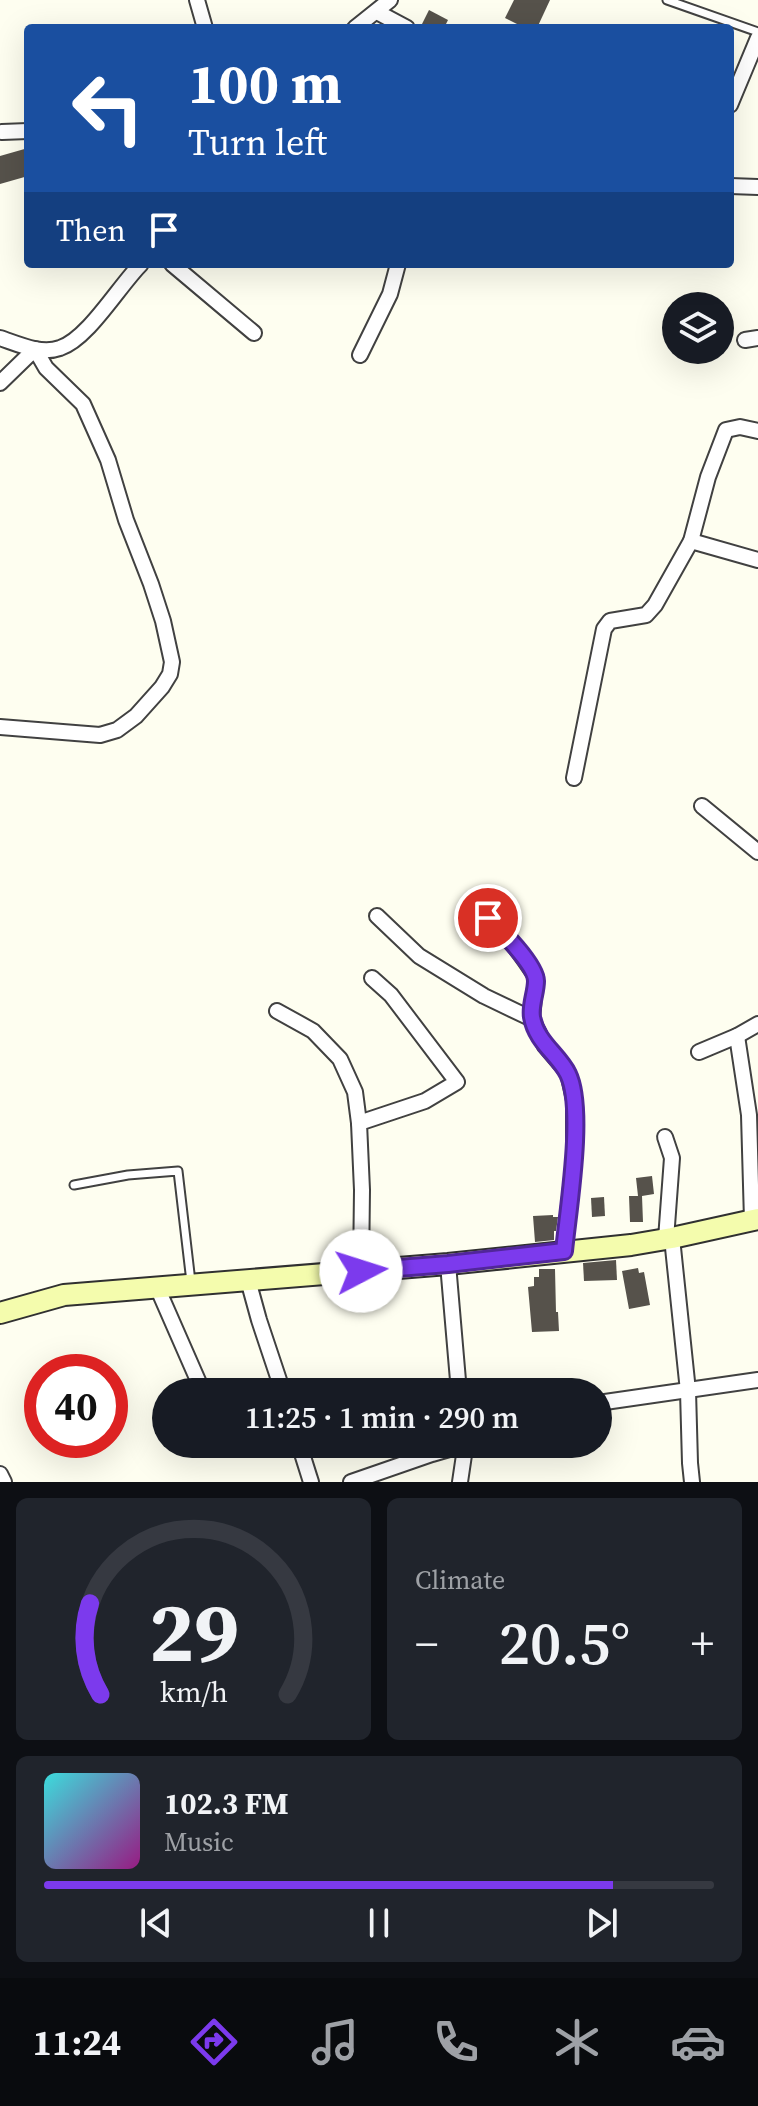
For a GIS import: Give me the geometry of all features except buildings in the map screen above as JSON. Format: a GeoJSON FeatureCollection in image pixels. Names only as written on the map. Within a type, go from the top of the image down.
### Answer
{"type":"FeatureCollection","features":[{"type":"Feature","properties":{"kind":"street"},"geometry":{"type":"LineString","coordinates":[[197,0],[204,24]]}},
{"type":"Feature","properties":{"kind":"street"},"geometry":{"type":"LineString","coordinates":[[360,24],[390,0]]}},
{"type":"Feature","properties":{"kind":"street"},"geometry":{"type":"LineString","coordinates":[[377,12],[400,24]]}},
{"type":"Feature","properties":{"kind":"street"},"geometry":{"type":"LineString","coordinates":[[734,92],[758,35]]}},
{"type":"Feature","properties":{"kind":"street"},"geometry":{"type":"LineString","coordinates":[[2,132],[24,131]]}},
{"type":"Feature","properties":{"kind":"street"},"geometry":{"type":"LineString","coordinates":[[734,186],[758,187]]}},
{"type":"Feature","properties":{"kind":"street"},"geometry":{"type":"LineString","coordinates":[[0,338],[35,349],[59,349],[79,337],[138,268]]}},
{"type":"Feature","properties":{"kind":"street"},"geometry":{"type":"LineString","coordinates":[[177,268],[254,333]]}},
{"type":"Feature","properties":{"kind":"street"},"geometry":{"type":"LineString","coordinates":[[360,355],[390,294],[397,268]]}},
{"type":"Feature","properties":{"kind":"street"},"geometry":{"type":"LineString","coordinates":[[0,383],[35,349]]}},
{"type":"Feature","properties":{"kind":"street"},"geometry":{"type":"LineString","coordinates":[[0,727],[100,735],[117,730],[136,716],[162,687],[170,674],[172,662],[170,644],[155,596],[126,520],[108,460],[83,404],[46,368],[35,349]]}},
{"type":"Feature","properties":{"kind":"street"},"geometry":{"type":"LineString","coordinates":[[574,778],[604,629],[610,621],[646,615],[655,605],[691,541],[708,477],[726,430],[740,427],[758,431]]}},
{"type":"Feature","properties":{"kind":"street"},"geometry":{"type":"LineString","coordinates":[[691,541],[758,560]]}},
{"type":"Feature","properties":{"kind":"street"},"geometry":{"type":"LineString","coordinates":[[702,806],[758,852]]}},
{"type":"Feature","properties":{"kind":"street"},"geometry":{"type":"LineString","coordinates":[[472,907],[504,932],[536,977],[532,1019],[545,1046],[568,1073],[574,1100],[574,1159],[564,1251]]}},
{"type":"Feature","properties":{"kind":"street"},"geometry":{"type":"LineString","coordinates":[[377,916],[419,956],[484,996],[532,1019]]}},
{"type":"Feature","properties":{"kind":"street"},"geometry":{"type":"LineString","coordinates":[[359,1123],[425,1101],[457,1082],[391,995],[372,978]]}},
{"type":"Feature","properties":{"kind":"street"},"geometry":{"type":"LineString","coordinates":[[277,1011],[313,1031],[340,1059],[355,1092],[362,1190],[361,1271]]}},
{"type":"Feature","properties":{"kind":"street"},"geometry":{"type":"LineString","coordinates":[[699,1052],[758,1024]]}},
{"type":"Feature","properties":{"kind":"street"},"geometry":{"type":"LineString","coordinates":[[0,1313],[64,1295],[448,1264],[669,1239],[755,1219],[749,1115],[737,1036]]}},
{"type":"Feature","properties":{"kind":"street"},"geometry":{"type":"LineString","coordinates":[[665,1137],[672,1158],[669,1239],[688,1391],[692,1482]]}},
{"type":"Feature","properties":{"kind":"street"},"geometry":{"type":"LineString","coordinates":[[448,1264],[458,1378]]}},
{"type":"Feature","properties":{"kind":"street"},"geometry":{"type":"LineString","coordinates":[[248,1280],[278,1378]]}},
{"type":"Feature","properties":{"kind":"street"},"geometry":{"type":"LineString","coordinates":[[157,1287],[197,1378]]}},
{"type":"Feature","properties":{"kind":"street"},"geometry":{"type":"LineString","coordinates":[[612,1401],[758,1380]]}},
{"type":"Feature","properties":{"kind":"street"},"geometry":{"type":"LineString","coordinates":[[303,1458],[311,1482]]}},
{"type":"Feature","properties":{"kind":"street"},"geometry":{"type":"LineString","coordinates":[[351,1482],[420,1458]]}},
{"type":"Feature","properties":{"kind":"street"},"geometry":{"type":"LineString","coordinates":[[460,1482],[464,1458]]}},
{"type":"Feature","properties":{"kind":"street"},"geometry":{"type":"LineString","coordinates":[[0,1474],[4,1482]]}},
{"type":"Feature","properties":{"kind":"lane"},"geometry":{"type":"LineString","coordinates":[[667,0],[729,24]]}},
{"type":"Feature","properties":{"kind":"lane"},"geometry":{"type":"LineString","coordinates":[[734,26],[758,35]]}},
{"type":"Feature","properties":{"kind":"lane"},"geometry":{"type":"LineString","coordinates":[[74,1185],[128,1175],[178,1171],[192,1284]]}},
{"type":"Feature","properties":{"kind":"route"},"geometry":{"type":"LineString","coordinates":[[361,1271],[564,1251],[574,1159],[574,1100],[568,1073],[545,1046],[532,1019],[536,977],[504,932],[488,918]]}}]}
